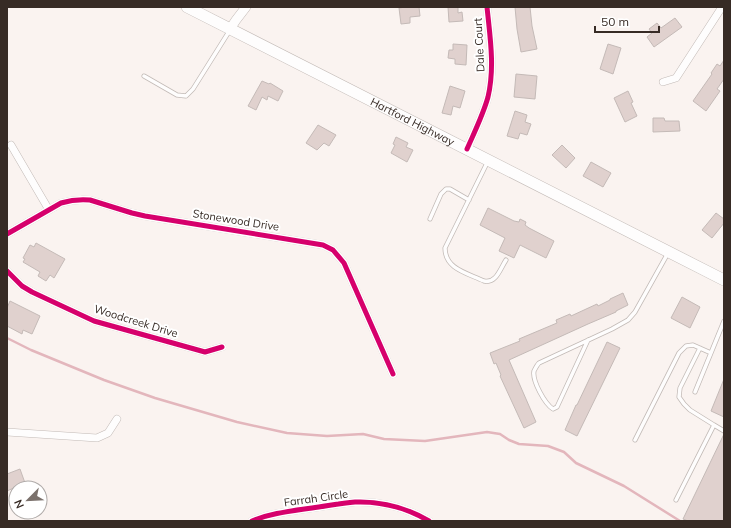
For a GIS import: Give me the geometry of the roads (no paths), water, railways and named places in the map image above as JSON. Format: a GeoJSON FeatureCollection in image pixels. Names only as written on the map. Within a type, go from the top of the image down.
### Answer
{"type":"FeatureCollection","features":[{"type":"Feature","properties":{"kind":"main road","name":"Hartford Highway"},"geometry":{"type":"LineString","coordinates":[[187,7],[668,252],[723,276]]}},
{"type":"Feature","properties":{"kind":"street"},"geometry":{"type":"LineString","coordinates":[[230,30],[246,7]]}},
{"type":"Feature","properties":{"kind":"street","name":"Dale Court"},"geometry":{"type":"LineString","coordinates":[[467,149],[488,97],[491,77],[491,45],[487,7]]}},
{"type":"Feature","properties":{"kind":"street"},"geometry":{"type":"LineString","coordinates":[[663,82],[676,78],[722,7]]}},
{"type":"Feature","properties":{"kind":"street"},"geometry":{"type":"LineString","coordinates":[[11,145],[49,210]]}},
{"type":"Feature","properties":{"kind":"street","name":"Stonewood Drive"},"geometry":{"type":"LineString","coordinates":[[7,234],[68,200],[90,200],[146,216],[317,243],[328,247],[337,254],[344,264],[393,374]]}},
{"type":"Feature","properties":{"kind":"street","name":"Woodcreek Drive"},"geometry":{"type":"LineString","coordinates":[[7,271],[22,286],[32,292],[94,320],[205,352],[222,347]]}},
{"type":"Feature","properties":{"kind":"street"},"geometry":{"type":"LineString","coordinates":[[7,432],[97,438],[108,433],[117,419]]}},
{"type":"Feature","properties":{"kind":"street","name":"Farrah Circle"},"geometry":{"type":"LineString","coordinates":[[252,521],[287,511],[356,502],[376,503],[400,508],[416,513],[430,521]]}},
{"type":"Feature","properties":{"kind":"lane"},"geometry":{"type":"LineString","coordinates":[[144,76],[177,96],[186,96],[193,89],[230,30]]}},
{"type":"Feature","properties":{"kind":"lane"},"geometry":{"type":"LineString","coordinates":[[488,160],[445,248],[445,256],[449,264],[488,282],[495,279],[506,260]]}},
{"type":"Feature","properties":{"kind":"lane"},"geometry":{"type":"LineString","coordinates":[[430,218],[441,194],[446,189],[450,189],[469,200]]}},
{"type":"Feature","properties":{"kind":"lane"},"geometry":{"type":"LineString","coordinates":[[588,340],[557,407],[553,409],[546,404],[536,383],[534,372],[539,362],[588,340],[612,330],[628,320],[635,312],[668,252]]}},
{"type":"Feature","properties":{"kind":"lane"},"geometry":{"type":"LineString","coordinates":[[695,392],[724,321]]}},
{"type":"Feature","properties":{"kind":"lane"},"geometry":{"type":"LineString","coordinates":[[635,440],[679,353],[686,346],[693,345],[711,352]]}},
{"type":"Feature","properties":{"kind":"lane"},"geometry":{"type":"LineString","coordinates":[[700,348],[680,388],[680,397],[690,410],[724,431]]}},
{"type":"Feature","properties":{"kind":"lane"},"geometry":{"type":"LineString","coordinates":[[676,500],[714,425]]}},
{"type":"Feature","properties":{"kind":"waterway"},"geometry":{"type":"LineString","coordinates":[[7,338],[31,350],[104,380],[155,398],[237,422],[287,433],[327,436],[363,434],[384,439],[425,441],[487,432],[500,434],[519,444],[548,446],[564,452],[576,463],[624,486],[680,521]]}}]}
